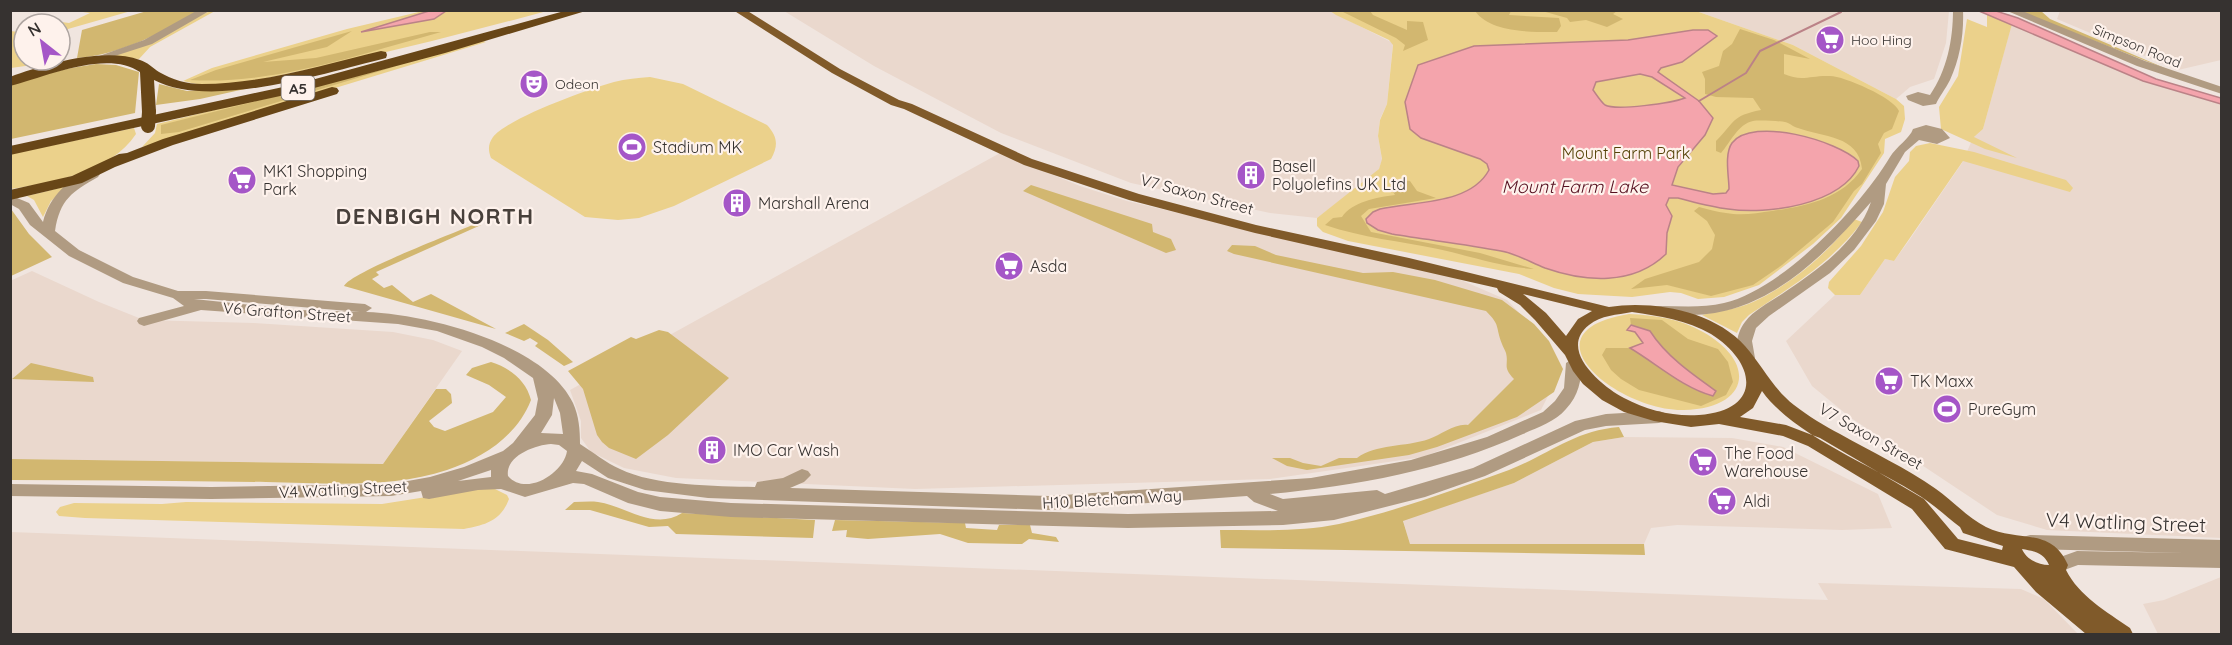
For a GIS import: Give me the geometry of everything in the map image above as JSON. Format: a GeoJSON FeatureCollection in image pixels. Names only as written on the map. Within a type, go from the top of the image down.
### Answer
{"type":"FeatureCollection","features":[{"type":"Feature","properties":{"kind":"highway"},"geometry":{"type":"LineString","coordinates":[[72,65],[84,62],[146,62],[180,86],[229,86],[371,57],[558,10]]}},
{"type":"Feature","properties":{"kind":"highway","name":"A5"},"geometry":{"type":"LineString","coordinates":[[10,142],[166,111],[339,71],[564,10]]}},
{"type":"Feature","properties":{"kind":"highway"},"geometry":{"type":"LineString","coordinates":[[10,197],[60,185],[200,131],[470,49],[584,10]]}},
{"type":"Feature","properties":{"kind":"highway","name":"A5"},"geometry":{"type":"LineString","coordinates":[[10,151],[333,80],[584,10]]}},
{"type":"Feature","properties":{"kind":"highway"},"geometry":{"type":"LineString","coordinates":[[116,163],[140,145],[147,133],[149,119],[146,62]]}},
{"type":"Feature","properties":{"kind":"highway"},"geometry":{"type":"LineString","coordinates":[[10,73],[26,72]]}},
{"type":"Feature","properties":{"kind":"highway"},"geometry":{"type":"LineString","coordinates":[[10,82],[38,72]]}},
{"type":"Feature","properties":{"kind":"main road","name":"V7 Saxon Street"},"geometry":{"type":"LineString","coordinates":[[738,10],[836,71],[999,150],[1084,182],[1216,220],[1488,281],[1609,311]]}},
{"type":"Feature","properties":{"kind":"main road","name":"V7 Saxon Street"},"geometry":{"type":"LineString","coordinates":[[1488,281],[1511,293],[1542,316],[1572,357]]}},
{"type":"Feature","properties":{"kind":"main road"},"geometry":{"type":"LineString","coordinates":[[1632,308],[1657,310],[1678,315],[1709,328],[1735,345],[1750,361],[1757,379],[1756,392],[1749,403],[1737,412],[1720,418],[1690,421],[1659,417],[1615,401],[1583,376],[1572,357],[1571,340],[1575,330],[1583,321],[1609,311],[1632,308]]}},
{"type":"Feature","properties":{"kind":"main road","name":"V7 Saxon Street"},"geometry":{"type":"LineString","coordinates":[[1750,361],[1773,394],[1788,409],[1821,431],[1928,492],[1979,532]]}},
{"type":"Feature","properties":{"kind":"main road","name":"V7 Saxon Street"},"geometry":{"type":"LineString","coordinates":[[1720,418],[1786,431],[1814,442],[1918,504],[1930,514],[1947,540],[1958,547],[2020,562],[2037,571],[2052,572],[2058,568]]}},
{"type":"Feature","properties":{"kind":"main road"},"geometry":{"type":"LineString","coordinates":[[1941,530],[1951,524],[2050,551],[2058,568],[2060,579],[2073,594],[2123,634]]}},
{"type":"Feature","properties":{"kind":"main road"},"geometry":{"type":"LineString","coordinates":[[2023,542],[2011,549],[2020,562],[2043,587],[2099,634]]}},
{"type":"Feature","properties":{"kind":"street"},"geometry":{"type":"LineString","coordinates":[[84,62],[148,42],[206,10]]}},
{"type":"Feature","properties":{"kind":"street"},"geometry":{"type":"LineString","coordinates":[[146,62],[219,10]]}},
{"type":"Feature","properties":{"kind":"street","name":"Simpson Road"},"geometry":{"type":"LineString","coordinates":[[2010,10],[2151,69],[2222,91]]}},
{"type":"Feature","properties":{"kind":"street"},"geometry":{"type":"LineString","coordinates":[[1657,310],[1705,311],[1729,307],[1758,296],[1820,249],[1880,184],[1900,150],[1916,136],[1929,98],[1954,48],[1958,14]]}},
{"type":"Feature","properties":{"kind":"street"},"geometry":{"type":"LineString","coordinates":[[1916,136],[1936,136],[1929,98]]}},
{"type":"Feature","properties":{"kind":"street"},"geometry":{"type":"LineString","coordinates":[[48,231],[54,205],[70,189],[96,173]]}},
{"type":"Feature","properties":{"kind":"street"},"geometry":{"type":"LineString","coordinates":[[1750,361],[1744,348],[1747,330],[1756,318],[1789,297],[1850,246],[1872,216],[1877,205],[1880,184]]}},
{"type":"Feature","properties":{"kind":"street","name":"V6 Grafton Street"},"geometry":{"type":"LineString","coordinates":[[10,197],[24,206],[35,222],[66,247],[129,280],[178,295],[207,295],[374,310],[477,340],[522,361],[536,371],[562,397],[569,411],[574,447]]}},
{"type":"Feature","properties":{"kind":"street","name":"V6 Grafton Street"},"geometry":{"type":"LineString","coordinates":[[178,295],[184,302],[208,306],[399,319]]}},
{"type":"Feature","properties":{"kind":"street"},"geometry":{"type":"LineString","coordinates":[[299,303],[305,309],[331,316]]}},
{"type":"Feature","properties":{"kind":"street"},"geometry":{"type":"LineString","coordinates":[[144,321],[182,309],[208,306]]}},
{"type":"Feature","properties":{"kind":"street","name":"H10 Bletcham Way"},"geometry":{"type":"LineString","coordinates":[[552,483],[573,477],[586,478],[634,498],[660,504],[703,508],[1047,518],[1131,499],[1321,483],[1393,470],[1493,441],[1549,416],[1561,405],[1572,388],[1572,357]]}},
{"type":"Feature","properties":{"kind":"street"},"geometry":{"type":"LineString","coordinates":[[512,452],[535,440],[554,438],[574,447],[576,458],[572,467],[552,483],[525,489],[511,488],[499,476],[500,466],[512,452],[530,435],[546,412],[547,394],[536,371]]}},
{"type":"Feature","properties":{"kind":"street","name":"H10 Bletcham Way"},"geometry":{"type":"LineString","coordinates":[[574,447],[606,469],[645,484],[708,492],[1049,503],[1128,521],[1205,522],[1301,517],[1376,505],[1479,472],[1581,425],[1606,420],[1659,417]]}},
{"type":"Feature","properties":{"kind":"street","name":"V4 Watling Street"},"geometry":{"type":"LineString","coordinates":[[10,490],[211,493],[391,490],[430,483],[469,472],[512,452]]}},
{"type":"Feature","properties":{"kind":"street","name":"H10 Bletcham Way"},"geometry":{"type":"LineString","coordinates":[[606,469],[666,481],[709,484],[782,485],[802,475]]}},
{"type":"Feature","properties":{"kind":"street","name":"V4 Watling Street"},"geometry":{"type":"LineString","coordinates":[[211,493],[276,499],[354,501],[421,495],[477,484],[504,483]]}},
{"type":"Feature","properties":{"kind":"street"},"geometry":{"type":"LineString","coordinates":[[1251,490],[1260,497],[1282,506],[1419,492]]}},
{"type":"Feature","properties":{"kind":"street","name":"H10 Bletcham Way"},"geometry":{"type":"LineString","coordinates":[[811,503],[1006,509],[1047,518]]}},
{"type":"Feature","properties":{"kind":"street","name":"V4 Watling Street"},"geometry":{"type":"LineString","coordinates":[[2023,542],[2222,547]]}},
{"type":"Feature","properties":{"kind":"street","name":"V4 Watling Street"},"geometry":{"type":"LineString","coordinates":[[2058,568],[2077,558],[2222,561]]}},
{"type":"Feature","properties":{"kind":"shaded area"},"geometry":{"type":"Polygon","coordinates":[[[147,11],[197,11],[140,42],[109,52],[77,58],[82,30],[147,11]]]}},
{"type":"Feature","properties":{"kind":"shaded area"},"geometry":{"type":"Polygon","coordinates":[[[784,11],[1330,11],[1393,43],[1387,104],[1380,119],[1378,136],[1382,160],[1373,176],[1317,218],[1270,213],[1131,183],[1001,133],[874,66],[784,11]]]}},
{"type":"Feature","properties":{"kind":"shaded area"},"geometry":{"type":"Polygon","coordinates":[[[1341,11],[1370,11],[1373,15],[1407,30],[1407,21],[1423,22],[1428,40],[1403,51],[1405,45],[1396,38],[1341,11]]]}},
{"type":"Feature","properties":{"kind":"shaded area"},"geometry":{"type":"Polygon","coordinates":[[[1475,11],[1511,11],[1509,15],[1559,18],[1561,26],[1557,32],[1512,30],[1491,24],[1475,11]]]}},
{"type":"Feature","properties":{"kind":"shaded area"},"geometry":{"type":"Polygon","coordinates":[[[1542,11],[1617,11],[1613,14],[1623,19],[1607,27],[1586,20],[1570,22],[1567,18],[1542,11]]]}},
{"type":"Feature","properties":{"kind":"shaded area"},"geometry":{"type":"Polygon","coordinates":[[[1696,11],[1949,11],[1946,43],[1934,79],[1910,87],[1896,99],[1793,45],[1696,11]]]}},
{"type":"Feature","properties":{"kind":"shaded area"},"geometry":{"type":"Polygon","coordinates":[[[2018,11],[2041,11],[2050,19],[2174,72],[2018,11]]]}},
{"type":"Feature","properties":{"kind":"shaded area"},"geometry":{"type":"Polygon","coordinates":[[[2060,11],[2221,11],[2221,60],[2178,70],[2057,19],[2060,11]]]}},
{"type":"Feature","properties":{"kind":"shaded area"},"geometry":{"type":"Polygon","coordinates":[[[2012,23],[2143,81],[2221,104],[2221,538],[2047,530],[1997,515],[1851,418],[1812,386],[1786,341],[1835,295],[1860,295],[1885,259],[1894,261],[1908,242],[1962,163],[1973,138],[1983,129],[2012,23]]]}},
{"type":"Feature","properties":{"kind":"shaded area"},"geometry":{"type":"Polygon","coordinates":[[[1740,29],[1774,40],[1810,59],[1784,54],[1784,74],[1801,78],[1837,77],[1868,89],[1888,100],[1899,111],[1892,129],[1884,133],[1878,144],[1881,153],[1862,184],[1854,191],[1833,222],[1782,265],[1753,285],[1711,296],[1667,285],[1631,289],[1645,279],[1699,262],[1712,249],[1715,235],[1707,221],[1694,211],[1699,207],[1723,213],[1744,214],[1798,207],[1834,194],[1844,188],[1862,169],[1859,158],[1847,143],[1782,122],[1748,123],[1739,130],[1721,153],[1716,151],[1716,141],[1735,120],[1761,110],[1753,98],[1716,97],[1705,94],[1705,79],[1702,72],[1719,66],[1723,51],[1732,44],[1740,29]]]}},
{"type":"Feature","properties":{"kind":"shaded area"},"geometry":{"type":"Polygon","coordinates":[[[352,31],[327,47],[263,62],[316,58],[430,32],[441,32],[285,73],[254,78],[190,80],[216,70],[352,31]]]}},
{"type":"Feature","properties":{"kind":"shaded area"},"geometry":{"type":"Polygon","coordinates":[[[96,64],[116,65],[139,72],[135,113],[11,139],[10,86],[53,72],[72,72],[74,68],[96,64]]]}},
{"type":"Feature","properties":{"kind":"shaded area"},"geometry":{"type":"Polygon","coordinates":[[[397,66],[179,132],[161,134],[161,125],[397,66]]]}},
{"type":"Feature","properties":{"kind":"shaded area"},"geometry":{"type":"Polygon","coordinates":[[[159,84],[187,91],[258,86],[200,99],[156,105],[159,84]]]}},
{"type":"Feature","properties":{"kind":"shaded area"},"geometry":{"type":"Polygon","coordinates":[[[1000,153],[1080,186],[1127,201],[1454,277],[1507,300],[1537,331],[1560,372],[1541,410],[1423,457],[1270,479],[915,489],[676,478],[624,468],[591,452],[581,438],[581,421],[570,390],[1000,153]]]}},
{"type":"Feature","properties":{"kind":"shaded area"},"geometry":{"type":"Polygon","coordinates":[[[1398,180],[1410,181],[1417,191],[1436,198],[1369,209],[1361,216],[1371,232],[1480,253],[1534,269],[1498,264],[1325,225],[1333,218],[1342,217],[1358,204],[1395,195],[1390,187],[1398,180]]]}},
{"type":"Feature","properties":{"kind":"shaded area"},"geometry":{"type":"Polygon","coordinates":[[[1031,185],[1152,224],[1153,232],[1171,239],[1176,250],[1166,253],[1023,191],[1031,185]]]}},
{"type":"Feature","properties":{"kind":"shaded area"},"geometry":{"type":"Polygon","coordinates":[[[11,209],[29,234],[52,257],[11,276],[11,209]]]}},
{"type":"Feature","properties":{"kind":"shaded area"},"geometry":{"type":"Polygon","coordinates":[[[477,223],[481,225],[376,272],[379,275],[372,279],[384,288],[392,285],[413,302],[431,294],[496,329],[344,286],[384,262],[477,223]]]}},
{"type":"Feature","properties":{"kind":"shaded area"},"geometry":{"type":"Polygon","coordinates":[[[1232,245],[1255,246],[1276,255],[1363,273],[1393,272],[1435,280],[1502,300],[1534,324],[1549,341],[1563,369],[1554,392],[1517,417],[1409,455],[1307,470],[1287,466],[1272,458],[1290,458],[1321,466],[1339,458],[1357,458],[1373,450],[1420,442],[1453,427],[1468,425],[1514,379],[1507,369],[1507,357],[1496,323],[1486,311],[1234,254],[1227,251],[1232,245]]]}},
{"type":"Feature","properties":{"kind":"shaded area"},"geometry":{"type":"Polygon","coordinates":[[[32,271],[144,320],[254,323],[393,332],[433,340],[462,351],[383,464],[11,459],[10,281],[32,271]]]}},
{"type":"Feature","properties":{"kind":"shaded area"},"geometry":{"type":"Polygon","coordinates":[[[1630,318],[1662,320],[1688,339],[1718,349],[1728,362],[1733,382],[1726,395],[1701,406],[1639,390],[1621,379],[1611,370],[1602,355],[1606,348],[1630,348],[1653,362],[1715,391],[1672,356],[1650,331],[1631,325],[1630,318]]]}},
{"type":"Feature","properties":{"kind":"shaded area"},"geometry":{"type":"Polygon","coordinates":[[[524,324],[548,340],[573,362],[564,366],[535,346],[538,343],[530,338],[524,341],[505,333],[524,324]]]}},
{"type":"Feature","properties":{"kind":"shaded area"},"geometry":{"type":"Polygon","coordinates":[[[659,330],[668,332],[729,378],[668,435],[636,459],[609,448],[602,442],[597,435],[583,389],[568,371],[631,337],[636,339],[659,330]]]}},
{"type":"Feature","properties":{"kind":"shaded area"},"geometry":{"type":"Polygon","coordinates":[[[491,362],[511,371],[525,386],[531,400],[525,413],[508,435],[486,452],[460,465],[425,476],[357,484],[11,480],[11,459],[383,464],[436,389],[446,389],[451,394],[452,403],[429,421],[434,427],[445,431],[493,412],[506,397],[489,385],[466,375],[472,368],[491,362]]]}},
{"type":"Feature","properties":{"kind":"shaded area"},"geometry":{"type":"Polygon","coordinates":[[[31,363],[93,377],[94,382],[12,379],[31,363]]]}},
{"type":"Feature","properties":{"kind":"shaded area"},"geometry":{"type":"Polygon","coordinates":[[[1619,427],[1624,437],[1593,442],[1514,483],[1403,521],[1410,544],[1644,544],[1645,555],[1221,548],[1220,530],[1309,528],[1361,519],[1425,500],[1509,470],[1588,433],[1619,427]]]}},
{"type":"Feature","properties":{"kind":"shaded area"},"geometry":{"type":"Polygon","coordinates":[[[1624,437],[1732,438],[1783,447],[1878,494],[1892,528],[1842,530],[1677,525],[1651,528],[1644,544],[1410,544],[1403,520],[1514,483],[1593,442],[1624,437]]]}},
{"type":"Feature","properties":{"kind":"shaded area"},"geometry":{"type":"Polygon","coordinates":[[[574,502],[598,502],[640,516],[661,519],[672,518],[682,513],[815,520],[813,538],[676,534],[668,526],[649,527],[590,510],[565,510],[574,502]]]}},
{"type":"Feature","properties":{"kind":"shaded area"},"geometry":{"type":"Polygon","coordinates":[[[835,520],[965,523],[966,528],[997,530],[999,525],[1030,525],[1032,533],[1056,537],[1059,542],[1029,539],[1022,544],[968,543],[940,534],[868,539],[846,537],[847,530],[832,531],[835,520]]]}},
{"type":"Feature","properties":{"kind":"shaded area"},"geometry":{"type":"Polygon","coordinates":[[[11,532],[1828,600],[1818,583],[2021,589],[2044,599],[2078,634],[11,634],[11,532]]]}},
{"type":"Feature","properties":{"kind":"shaded area"},"geometry":{"type":"Polygon","coordinates":[[[2221,577],[2221,634],[2158,634],[2143,604],[2164,600],[2221,577]]]}},
{"type":"Feature","properties":{"kind":"green space"},"geometry":{"type":"Polygon","coordinates":[[[76,11],[131,11],[72,28],[72,22],[90,13],[76,11]]]}},
{"type":"Feature","properties":{"kind":"green space"},"geometry":{"type":"Polygon","coordinates":[[[210,11],[215,11],[150,47],[139,59],[111,57],[210,11]]]}},
{"type":"Feature","properties":{"kind":"green space"},"geometry":{"type":"Polygon","coordinates":[[[423,11],[547,11],[394,50],[257,80],[227,85],[183,81],[212,68],[347,29],[423,11]]]}},
{"type":"Feature","properties":{"kind":"green space","name":"Mount Farm Park"},"geometry":{"type":"Polygon","coordinates":[[[1330,11],[1696,11],[1793,45],[1896,99],[1904,106],[1905,119],[1901,132],[1885,139],[1884,153],[1841,218],[1813,244],[1759,285],[1724,297],[1698,299],[1670,292],[1632,297],[1578,294],[1554,288],[1519,274],[1348,241],[1323,232],[1317,226],[1317,218],[1379,169],[1382,159],[1378,136],[1380,120],[1387,104],[1393,45],[1389,40],[1330,11]]]}},
{"type":"Feature","properties":{"kind":"green space"},"geometry":{"type":"Polygon","coordinates":[[[1987,14],[2012,24],[1983,129],[1974,137],[2017,158],[1985,149],[1941,129],[1939,107],[1958,76],[1967,19],[1987,27],[1987,14]]]}},
{"type":"Feature","properties":{"kind":"green space"},"geometry":{"type":"Polygon","coordinates":[[[11,31],[12,68],[11,68],[11,31]]]}},
{"type":"Feature","properties":{"kind":"green space"},"geometry":{"type":"Polygon","coordinates":[[[486,42],[142,147],[155,133],[157,124],[390,67],[486,42]]]}},
{"type":"Feature","properties":{"kind":"green space","name":"Stadium MK"},"geometry":{"type":"Polygon","coordinates":[[[650,77],[683,84],[767,125],[776,141],[771,159],[674,206],[639,218],[618,220],[585,217],[491,158],[489,147],[493,137],[515,121],[569,97],[614,82],[650,77]]]}},
{"type":"Feature","properties":{"kind":"green space"},"geometry":{"type":"Polygon","coordinates":[[[134,128],[136,134],[125,147],[96,167],[63,179],[11,189],[11,154],[134,128]]]}},
{"type":"Feature","properties":{"kind":"green space"},"geometry":{"type":"Polygon","coordinates":[[[1930,143],[1974,152],[2066,180],[2073,188],[2070,192],[1963,161],[1894,261],[1885,259],[1860,295],[1835,295],[1828,288],[1829,282],[1861,246],[1883,212],[1895,177],[1909,161],[1910,152],[1916,146],[1930,143]]]}},
{"type":"Feature","properties":{"kind":"green space"},"geometry":{"type":"Polygon","coordinates":[[[68,186],[51,201],[43,217],[34,200],[27,196],[68,186]]]}},
{"type":"Feature","properties":{"kind":"green space"},"geometry":{"type":"Polygon","coordinates":[[[1854,219],[1862,222],[1837,250],[1810,273],[1749,315],[1742,322],[1737,333],[1702,315],[1747,304],[1782,286],[1833,244],[1854,219]]]}},
{"type":"Feature","properties":{"kind":"green space"},"geometry":{"type":"Polygon","coordinates":[[[1629,314],[1676,321],[1703,332],[1721,344],[1732,357],[1738,370],[1738,382],[1733,393],[1722,401],[1706,407],[1684,410],[1659,407],[1633,398],[1609,385],[1591,370],[1581,353],[1582,337],[1597,323],[1629,314]]]}},
{"type":"Feature","properties":{"kind":"green space"},"geometry":{"type":"Polygon","coordinates":[[[477,489],[495,489],[507,495],[509,499],[502,512],[491,521],[464,529],[85,518],[59,516],[56,512],[60,507],[74,503],[382,504],[477,489]]]}},
{"type":"Feature","properties":{"kind":"water"},"geometry":{"type":"Polygon","coordinates":[[[429,11],[446,11],[434,19],[361,32],[429,11]]]}},
{"type":"Feature","properties":{"kind":"water"},"geometry":{"type":"Polygon","coordinates":[[[1979,11],[1996,11],[2018,18],[2156,79],[2221,98],[2221,104],[2143,81],[1979,11]]]}},
{"type":"Feature","properties":{"kind":"water","name":"Mount Farm Lake"},"geometry":{"type":"Polygon","coordinates":[[[1693,30],[1708,30],[1717,36],[1682,62],[1661,68],[1658,72],[1699,101],[1713,118],[1705,135],[1678,167],[1672,185],[1713,194],[1726,193],[1729,189],[1728,159],[1732,143],[1743,135],[1758,132],[1795,134],[1815,139],[1848,153],[1858,161],[1859,166],[1850,179],[1836,190],[1801,204],[1782,208],[1728,209],[1669,198],[1666,205],[1672,216],[1667,233],[1666,254],[1639,272],[1608,278],[1560,273],[1507,252],[1392,234],[1378,230],[1367,223],[1366,219],[1380,209],[1440,200],[1469,190],[1489,170],[1487,164],[1480,159],[1421,138],[1410,129],[1405,102],[1418,65],[1474,46],[1628,40],[1693,30]],[[1640,74],[1596,82],[1593,90],[1603,104],[1611,107],[1644,106],[1685,98],[1652,77],[1640,74]]]}},
{"type":"Feature","properties":{"kind":"water"},"geometry":{"type":"Polygon","coordinates":[[[1631,325],[1650,331],[1672,356],[1716,391],[1713,396],[1681,382],[1630,348],[1643,343],[1635,332],[1627,330],[1631,325]]]}},
{"type":"Feature","properties":{"kind":"waterway"},"geometry":{"type":"LineString","coordinates":[[1699,101],[1746,73],[1760,51],[1841,12]]}},
{"type":"Feature","properties":{"kind":"place","name":"Hoo Hing"},"geometry":{"type":"Point","coordinates":[1830,40]}},
{"type":"Feature","properties":{"kind":"place","name":"Odeon"},"geometry":{"type":"Point","coordinates":[534,84]}},
{"type":"Feature","properties":{"kind":"place","name":"Stadium MK"},"geometry":{"type":"Point","coordinates":[632,147]}},
{"type":"Feature","properties":{"kind":"place","name":"Basell Polyolefins UK Ltd"},"geometry":{"type":"Point","coordinates":[1251,175]}},
{"type":"Feature","properties":{"kind":"place","name":"MK1 Shopping Park"},"geometry":{"type":"Point","coordinates":[242,180]}},
{"type":"Feature","properties":{"kind":"place","name":"Marshall Arena"},"geometry":{"type":"Point","coordinates":[737,203]}},
{"type":"Feature","properties":{"kind":"place","name":"Asda"},"geometry":{"type":"Point","coordinates":[1009,266]}},
{"type":"Feature","properties":{"kind":"place","name":"TK Maxx"},"geometry":{"type":"Point","coordinates":[1889,381]}},
{"type":"Feature","properties":{"kind":"place","name":"PureGym"},"geometry":{"type":"Point","coordinates":[1947,409]}},
{"type":"Feature","properties":{"kind":"place","name":"IMO Car Wash"},"geometry":{"type":"Point","coordinates":[712,450]}},
{"type":"Feature","properties":{"kind":"place","name":"The Food Warehouse"},"geometry":{"type":"Point","coordinates":[1703,462]}},
{"type":"Feature","properties":{"kind":"place","name":"Aldi"},"geometry":{"type":"Point","coordinates":[1722,501]}},
{"type":"Feature","properties":{"kind":"district","name":"DENBIGH NORTH"},"geometry":{"type":"Point","coordinates":[435,216]}}]}
